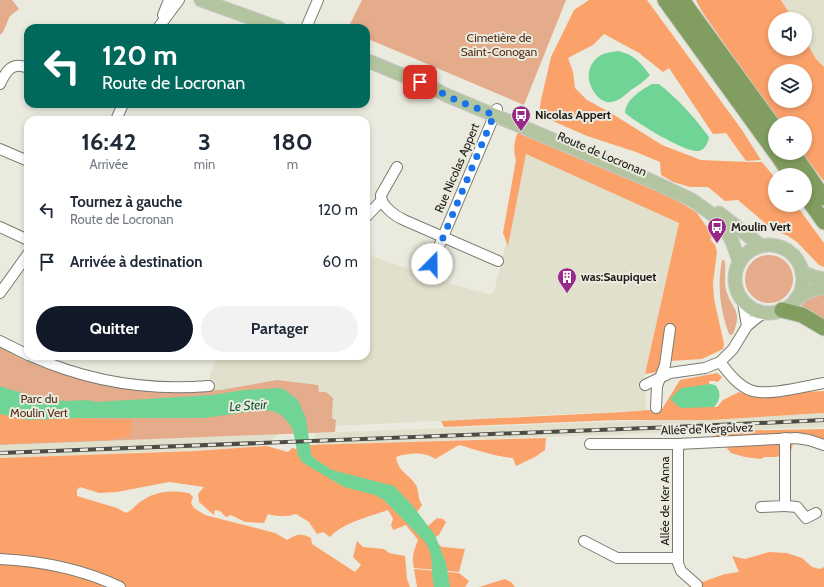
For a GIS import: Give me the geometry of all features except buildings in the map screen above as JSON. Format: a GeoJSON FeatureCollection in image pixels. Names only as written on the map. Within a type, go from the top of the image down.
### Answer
{"type":"FeatureCollection","features":[{"type":"Feature","properties":{"kind":"highway"},"geometry":{"type":"LineString","coordinates":[[665,0],[768,143]]}},
{"type":"Feature","properties":{"kind":"highway"},"geometry":{"type":"LineString","coordinates":[[682,0],[768,118]]}},
{"type":"Feature","properties":{"kind":"highway"},"geometry":{"type":"LineString","coordinates":[[798,160],[824,198]]}},
{"type":"Feature","properties":{"kind":"highway"},"geometry":{"type":"LineString","coordinates":[[812,205],[824,222]]}},
{"type":"Feature","properties":{"kind":"highway"},"geometry":{"type":"LineString","coordinates":[[782,310],[802,315],[824,328]]}},
{"type":"Feature","properties":{"kind":"main road"},"geometry":{"type":"LineString","coordinates":[[201,0],[268,24]]}},
{"type":"Feature","properties":{"kind":"main road","name":"Route de Locronan"},"geometry":{"type":"LineString","coordinates":[[370,62],[431,87],[456,100],[495,112],[685,190],[710,205],[760,245]]}},
{"type":"Feature","properties":{"kind":"main road","name":"Route de Locronan"},"geometry":{"type":"LineString","coordinates":[[495,112],[559,144],[656,183],[692,200],[713,215],[724,227],[732,241],[739,261]]}},
{"type":"Feature","properties":{"kind":"main road"},"geometry":{"type":"LineString","coordinates":[[796,299],[801,290],[803,281],[802,272],[799,262],[786,249],[772,244],[760,245],[745,254],[739,261],[734,281],[736,288],[743,302],[757,311],[765,313],[782,310],[807,292],[824,287]]}},
{"type":"Feature","properties":{"kind":"main road"},"geometry":{"type":"LineString","coordinates":[[802,272],[824,279]]}},
{"type":"Feature","properties":{"kind":"street"},"geometry":{"type":"LineString","coordinates":[[159,24],[169,0]]}},
{"type":"Feature","properties":{"kind":"street"},"geometry":{"type":"LineString","coordinates":[[160,24],[179,0]]}},
{"type":"Feature","properties":{"kind":"street"},"geometry":{"type":"LineString","coordinates":[[308,24],[318,0]]}},
{"type":"Feature","properties":{"kind":"street"},"geometry":{"type":"LineString","coordinates":[[0,84],[6,71],[18,65],[24,67]]}},
{"type":"Feature","properties":{"kind":"street","name":"Rue Nicolas Appert"},"geometry":{"type":"LineString","coordinates":[[426,277],[495,112]]}},
{"type":"Feature","properties":{"kind":"street"},"geometry":{"type":"LineString","coordinates":[[0,149],[24,159]]}},
{"type":"Feature","properties":{"kind":"street"},"geometry":{"type":"LineString","coordinates":[[397,167],[381,194],[382,200],[387,207],[398,217],[498,261]]}},
{"type":"Feature","properties":{"kind":"street"},"geometry":{"type":"LineString","coordinates":[[370,213],[382,200]]}},
{"type":"Feature","properties":{"kind":"street"},"geometry":{"type":"LineString","coordinates":[[0,227],[24,238]]}},
{"type":"Feature","properties":{"kind":"street"},"geometry":{"type":"LineString","coordinates":[[0,293],[24,260]]}},
{"type":"Feature","properties":{"kind":"street"},"geometry":{"type":"LineString","coordinates":[[743,302],[747,326]]}},
{"type":"Feature","properties":{"kind":"street"},"geometry":{"type":"LineString","coordinates":[[645,385],[676,371],[705,368],[720,362],[733,349],[747,326],[765,313]]}},
{"type":"Feature","properties":{"kind":"street","name":"Allée de Kergolvez"},"geometry":{"type":"LineString","coordinates":[[656,408],[656,390],[664,365],[670,329]]}},
{"type":"Feature","properties":{"kind":"street"},"geometry":{"type":"LineString","coordinates":[[0,341],[24,353]]}},
{"type":"Feature","properties":{"kind":"street"},"geometry":{"type":"LineString","coordinates":[[42,360],[74,372],[122,382],[169,387],[209,386]]}},
{"type":"Feature","properties":{"kind":"street"},"geometry":{"type":"LineString","coordinates":[[720,362],[739,383],[752,391],[786,390],[824,383]]}},
{"type":"Feature","properties":{"kind":"street"},"geometry":{"type":"LineString","coordinates":[[785,438],[785,506]]}},
{"type":"Feature","properties":{"kind":"street","name":"Allée de Kergolvez"},"geometry":{"type":"LineString","coordinates":[[590,444],[678,444],[785,438],[809,440],[824,444]]}},
{"type":"Feature","properties":{"kind":"street","name":"Allée de Ker Anna"},"geometry":{"type":"LineString","coordinates":[[678,444],[678,558],[680,569],[697,585]]}},
{"type":"Feature","properties":{"kind":"street"},"geometry":{"type":"LineString","coordinates":[[761,507],[797,507],[806,518],[816,513]]}},
{"type":"Feature","properties":{"kind":"street","name":"Allée de Ker Anna"},"geometry":{"type":"LineString","coordinates":[[584,541],[617,558],[678,558]]}},
{"type":"Feature","properties":{"kind":"street"},"geometry":{"type":"LineString","coordinates":[[0,559],[69,569],[120,587]]}},
{"type":"Feature","properties":{"kind":"shaded area"},"geometry":{"type":"Polygon","coordinates":[[[589,0],[647,0],[742,130],[761,160],[746,161],[726,133],[713,134],[669,68],[663,72],[639,53],[604,34],[593,45],[568,58],[573,72],[575,88],[587,100],[611,113],[662,145],[701,160],[762,162],[768,169],[768,212],[801,212],[824,243],[824,267],[819,265],[797,242],[772,229],[738,200],[725,201],[708,187],[690,187],[673,182],[661,175],[660,162],[636,152],[587,136],[539,115],[551,57],[574,10],[589,0]]]}},
{"type":"Feature","properties":{"kind":"shaded area"},"geometry":{"type":"Polygon","coordinates":[[[696,0],[781,0],[789,12],[768,12],[768,56],[812,56],[812,52],[816,59],[824,67],[824,181],[807,160],[812,160],[812,116],[774,116],[769,108],[812,108],[812,64],[768,64],[768,107],[701,10],[696,0]]]}},
{"type":"Feature","properties":{"kind":"shaded area"},"geometry":{"type":"Polygon","coordinates":[[[782,0],[824,0],[824,67],[816,59],[812,52],[812,12],[789,12],[782,0]]]}},
{"type":"Feature","properties":{"kind":"shaded area"},"geometry":{"type":"Polygon","coordinates":[[[518,132],[614,170],[679,201],[697,213],[713,236],[710,239],[715,245],[717,252],[713,283],[714,299],[724,344],[723,349],[702,359],[670,361],[661,364],[656,372],[645,374],[679,223],[526,154],[508,246],[503,233],[516,160],[514,146],[518,132]]]}},
{"type":"Feature","properties":{"kind":"shaded area"},"geometry":{"type":"Polygon","coordinates":[[[526,154],[679,223],[645,374],[646,410],[336,426],[336,420],[332,418],[333,398],[319,392],[317,385],[304,384],[206,391],[216,360],[370,360],[370,255],[451,284],[489,294],[494,292],[508,236],[507,227],[526,154]]]}},
{"type":"Feature","properties":{"kind":"shaded area"},"geometry":{"type":"Polygon","coordinates":[[[717,373],[722,377],[718,382],[709,381],[710,390],[705,406],[717,407],[723,400],[739,392],[747,395],[824,391],[824,413],[710,420],[618,420],[444,427],[441,421],[662,409],[680,380],[717,373]]]}},
{"type":"Feature","properties":{"kind":"shaded area"},"geometry":{"type":"Polygon","coordinates":[[[0,413],[45,418],[132,420],[130,436],[105,440],[0,444],[0,413]]]}},
{"type":"Feature","properties":{"kind":"shaded area"},"geometry":{"type":"Polygon","coordinates":[[[824,413],[824,427],[316,445],[315,433],[661,420],[710,420],[824,413]]]}},
{"type":"Feature","properties":{"kind":"shaded area"},"geometry":{"type":"Polygon","coordinates":[[[824,429],[824,440],[794,440],[791,455],[765,457],[760,459],[731,453],[726,447],[729,438],[716,438],[715,431],[824,429]]]}},
{"type":"Feature","properties":{"kind":"shaded area"},"geometry":{"type":"Polygon","coordinates":[[[278,434],[267,446],[251,448],[0,458],[0,445],[278,434]]]}},
{"type":"Feature","properties":{"kind":"shaded area"},"geometry":{"type":"Polygon","coordinates":[[[546,438],[545,450],[535,457],[516,466],[513,458],[459,445],[435,459],[431,456],[421,454],[406,454],[396,457],[399,466],[417,487],[419,499],[422,505],[415,515],[428,526],[437,518],[443,519],[446,522],[439,535],[432,539],[442,547],[465,549],[459,572],[414,568],[413,554],[418,540],[406,525],[393,530],[391,525],[393,519],[388,510],[342,527],[330,537],[323,532],[317,534],[309,522],[296,514],[289,516],[276,516],[268,514],[264,523],[245,522],[231,515],[226,517],[220,511],[215,510],[214,515],[199,502],[198,494],[204,487],[169,482],[117,492],[99,493],[80,487],[77,490],[77,496],[117,508],[126,513],[148,497],[159,493],[189,493],[193,497],[191,503],[194,508],[205,515],[275,533],[287,540],[299,535],[308,536],[311,538],[312,544],[355,572],[361,565],[353,557],[357,541],[363,547],[384,549],[389,553],[405,556],[407,579],[410,587],[0,587],[0,458],[194,451],[267,446],[288,452],[292,448],[301,450],[308,445],[546,438]]]}},
{"type":"Feature","properties":{"kind":"shaded area"},"geometry":{"type":"Polygon","coordinates":[[[769,552],[787,553],[802,558],[812,567],[820,569],[824,567],[824,587],[688,587],[725,574],[739,572],[732,556],[745,559],[769,552]]]}},
{"type":"Feature","properties":{"kind":"shaded area"},"geometry":{"type":"Polygon","coordinates":[[[414,569],[459,573],[469,581],[465,587],[417,587],[414,569]]]}},
{"type":"Feature","properties":{"kind":"shaded area"},"geometry":{"type":"Polygon","coordinates":[[[505,579],[511,582],[515,587],[479,587],[505,579]]]}},
{"type":"Feature","properties":{"kind":"green space"},"geometry":{"type":"Polygon","coordinates":[[[0,0],[12,0],[19,9],[10,16],[3,32],[0,35],[0,0]]]}},
{"type":"Feature","properties":{"kind":"green space","name":"Cimetière de Saint-Conogan"},"geometry":{"type":"Polygon","coordinates":[[[362,0],[566,0],[524,105],[370,40],[370,24],[350,24],[362,0]]]}},
{"type":"Feature","properties":{"kind":"green space"},"geometry":{"type":"Polygon","coordinates":[[[764,255],[774,255],[783,259],[789,265],[792,270],[792,288],[783,299],[774,303],[764,303],[755,299],[749,293],[745,284],[745,274],[749,265],[755,259],[764,255]]]}},
{"type":"Feature","properties":{"kind":"green space"},"geometry":{"type":"Polygon","coordinates":[[[722,260],[725,262],[726,290],[737,315],[736,326],[733,334],[731,335],[729,334],[723,316],[720,297],[720,269],[722,260]]]}},
{"type":"Feature","properties":{"kind":"green space"},"geometry":{"type":"Polygon","coordinates":[[[824,292],[824,320],[801,306],[811,297],[824,292]]]}},
{"type":"Feature","properties":{"kind":"green space","name":"Parc du Moulin Vert"},"geometry":{"type":"Polygon","coordinates":[[[0,347],[24,360],[64,374],[77,370],[100,376],[157,381],[179,391],[221,390],[277,380],[318,385],[319,392],[326,392],[333,398],[332,418],[336,420],[335,432],[0,445],[0,347]]]}},
{"type":"Feature","properties":{"kind":"water"},"geometry":{"type":"Polygon","coordinates":[[[618,51],[637,60],[650,75],[621,98],[613,102],[607,102],[599,98],[592,88],[589,72],[598,57],[618,51]]]}},
{"type":"Feature","properties":{"kind":"water"},"geometry":{"type":"Polygon","coordinates":[[[652,84],[659,84],[673,96],[704,130],[709,137],[707,145],[703,149],[696,151],[680,146],[639,123],[625,113],[631,100],[638,93],[652,84]]]}},
{"type":"Feature","properties":{"kind":"water"},"geometry":{"type":"Polygon","coordinates":[[[710,384],[715,385],[719,390],[719,399],[714,407],[683,408],[679,407],[670,399],[681,388],[710,384]]]}},
{"type":"Feature","properties":{"kind":"water","name":"Le Steir"},"geometry":{"type":"Polygon","coordinates":[[[0,386],[22,393],[63,401],[86,400],[96,402],[212,395],[244,390],[284,389],[298,400],[306,418],[311,454],[315,459],[332,470],[394,486],[412,505],[435,535],[446,563],[450,587],[434,587],[431,559],[426,543],[384,500],[375,495],[344,487],[303,463],[298,456],[293,430],[280,414],[272,411],[261,410],[204,418],[74,418],[28,420],[0,414],[0,386]]]}},
{"type":"Feature","properties":{"kind":"railway"},"geometry":{"type":"LineString","coordinates":[[0,453],[824,420]]}},
{"type":"Feature","properties":{"kind":"place","name":"Nicolas Appert"},"geometry":{"type":"Point","coordinates":[521,132]}},
{"type":"Feature","properties":{"kind":"place","name":"Moulin Vert"},"geometry":{"type":"Point","coordinates":[717,244]}},
{"type":"Feature","properties":{"kind":"place","name":"was:Saupiquet"},"geometry":{"type":"Point","coordinates":[567,294]}},
{"type":"Feature","properties":{"kind":"route"},"geometry":{"type":"LineString","coordinates":[[420,82],[456,100],[494,115],[432,264]]}}]}
